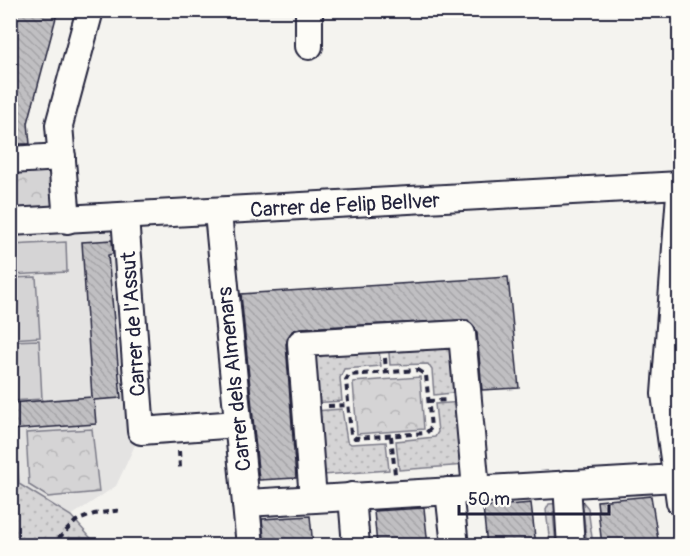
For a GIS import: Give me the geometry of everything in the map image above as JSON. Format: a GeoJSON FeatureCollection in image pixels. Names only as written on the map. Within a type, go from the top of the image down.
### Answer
{"type":"FeatureCollection","features":[{"type":"Feature","properties":{"kind":"street"},"geometry":{"type":"LineString","coordinates":[[67,220],[59,125],[90,10]]}},
{"type":"Feature","properties":{"kind":"street"},"geometry":{"type":"LineString","coordinates":[[309,10],[309,46]]}},
{"type":"Feature","properties":{"kind":"street"},"geometry":{"type":"LineString","coordinates":[[10,160],[62,157]]}},
{"type":"Feature","properties":{"kind":"street","name":"Carrer de Felip Bellver"},"geometry":{"type":"LineString","coordinates":[[10,222],[218,213],[680,185]]}},
{"type":"Feature","properties":{"kind":"street"},"geometry":{"type":"LineString","coordinates":[[246,503],[567,484],[678,490],[672,393],[680,194]]}},
{"type":"Feature","properties":{"kind":"street","name":"Carrer dels Almenars"},"geometry":{"type":"LineString","coordinates":[[218,213],[250,546]]}},
{"type":"Feature","properties":{"kind":"street","name":"Carrer de l'Assut"},"geometry":{"type":"LineString","coordinates":[[125,217],[141,431],[238,424]]}},
{"type":"Feature","properties":{"kind":"street"},"geometry":{"type":"LineString","coordinates":[[313,499],[301,343],[462,334],[476,489]]}},
{"type":"Feature","properties":{"kind":"street"},"geometry":{"type":"LineString","coordinates":[[567,484],[571,546]]}},
{"type":"Feature","properties":{"kind":"street"},"geometry":{"type":"LineString","coordinates":[[449,491],[455,546]]}},
{"type":"Feature","properties":{"kind":"street"},"geometry":{"type":"LineString","coordinates":[[352,496],[356,546]]}},
{"type":"Feature","properties":{"kind":"path"},"geometry":{"type":"LineString","coordinates":[[418,370],[426,375],[430,428],[426,433],[391,436],[355,438],[351,434],[346,380],[349,375],[418,370]]}},
{"type":"Feature","properties":{"kind":"path"},"geometry":{"type":"LineString","coordinates":[[391,436],[395,475]]}},
{"type":"Feature","properties":{"kind":"path"},"geometry":{"type":"LineString","coordinates":[[51,546],[57,543],[76,521],[94,514],[122,510]]}},
{"type":"Feature","properties":{"kind":"shaded area"},"geometry":{"type":"Polygon","coordinates":[[[113,230],[135,445],[116,486],[71,516],[19,484],[16,433],[10,433],[10,235],[113,230]]]}},
{"type":"Feature","properties":{"kind":"green space"},"geometry":{"type":"Polygon","coordinates":[[[56,169],[58,210],[11,212],[11,172],[56,169]]]}},
{"type":"Feature","properties":{"kind":"green space"},"geometry":{"type":"Polygon","coordinates":[[[66,242],[67,272],[11,275],[11,245],[66,242]]]}},
{"type":"Feature","properties":{"kind":"green space"},"geometry":{"type":"Polygon","coordinates":[[[36,277],[40,337],[11,339],[11,278],[36,277]]]}},
{"type":"Feature","properties":{"kind":"green space"},"geometry":{"type":"Polygon","coordinates":[[[457,339],[461,392],[434,395],[432,370],[428,364],[390,365],[388,342],[457,339]]]}},
{"type":"Feature","properties":{"kind":"green space"},"geometry":{"type":"Polygon","coordinates":[[[39,340],[42,399],[11,401],[11,341],[39,340]]]}},
{"type":"Feature","properties":{"kind":"green space"},"geometry":{"type":"Polygon","coordinates":[[[378,343],[381,366],[344,369],[340,378],[342,401],[312,403],[308,346],[378,343]]]}},
{"type":"Feature","properties":{"kind":"green space"},"geometry":{"type":"Polygon","coordinates":[[[420,377],[424,429],[357,434],[353,382],[420,377]]]}},
{"type":"Feature","properties":{"kind":"green space"},"geometry":{"type":"Polygon","coordinates":[[[463,402],[466,465],[399,470],[396,441],[435,437],[438,432],[435,404],[463,402]]]}},
{"type":"Feature","properties":{"kind":"green space"},"geometry":{"type":"Polygon","coordinates":[[[342,409],[347,441],[351,444],[386,442],[389,470],[323,475],[314,411],[342,409]]]}},
{"type":"Feature","properties":{"kind":"green space"},"geometry":{"type":"Polygon","coordinates":[[[92,429],[99,492],[48,497],[29,485],[26,433],[92,429]]]}},
{"type":"Feature","properties":{"kind":"green space"},"geometry":{"type":"Polygon","coordinates":[[[11,433],[16,433],[19,484],[71,516],[97,545],[11,545],[11,433]]]}},
{"type":"Feature","properties":{"kind":"green space"},"geometry":{"type":"Polygon","coordinates":[[[583,502],[588,508],[593,545],[587,545],[583,510],[571,503],[583,502]]]}},
{"type":"Feature","properties":{"kind":"green space"},"geometry":{"type":"Polygon","coordinates":[[[562,503],[562,509],[553,512],[556,545],[550,545],[546,510],[549,504],[562,503]]]}},
{"type":"Feature","properties":{"kind":"building"},"geometry":{"type":"Polygon","coordinates":[[[10,10],[58,10],[28,123],[30,144],[10,144],[10,10]]]}},
{"type":"Feature","properties":{"kind":"building"},"geometry":{"type":"Polygon","coordinates":[[[112,240],[113,254],[108,255],[121,398],[94,400],[96,424],[10,430],[10,403],[92,397],[82,242],[112,240]]]}},
{"type":"Feature","properties":{"kind":"building"},"geometry":{"type":"Polygon","coordinates":[[[508,277],[519,388],[482,390],[477,333],[468,320],[300,328],[292,331],[286,344],[296,478],[259,480],[241,294],[508,277]]]}},
{"type":"Feature","properties":{"kind":"building"},"geometry":{"type":"Polygon","coordinates":[[[651,496],[659,546],[602,546],[597,501],[651,496]]]}},
{"type":"Feature","properties":{"kind":"building"},"geometry":{"type":"Polygon","coordinates":[[[531,503],[536,546],[487,546],[483,507],[531,503]]]}},
{"type":"Feature","properties":{"kind":"building"},"geometry":{"type":"Polygon","coordinates":[[[424,508],[428,546],[377,546],[374,511],[424,508]]]}},
{"type":"Feature","properties":{"kind":"building"},"geometry":{"type":"Polygon","coordinates":[[[310,516],[313,546],[265,546],[262,519],[310,516]]]}}]}
